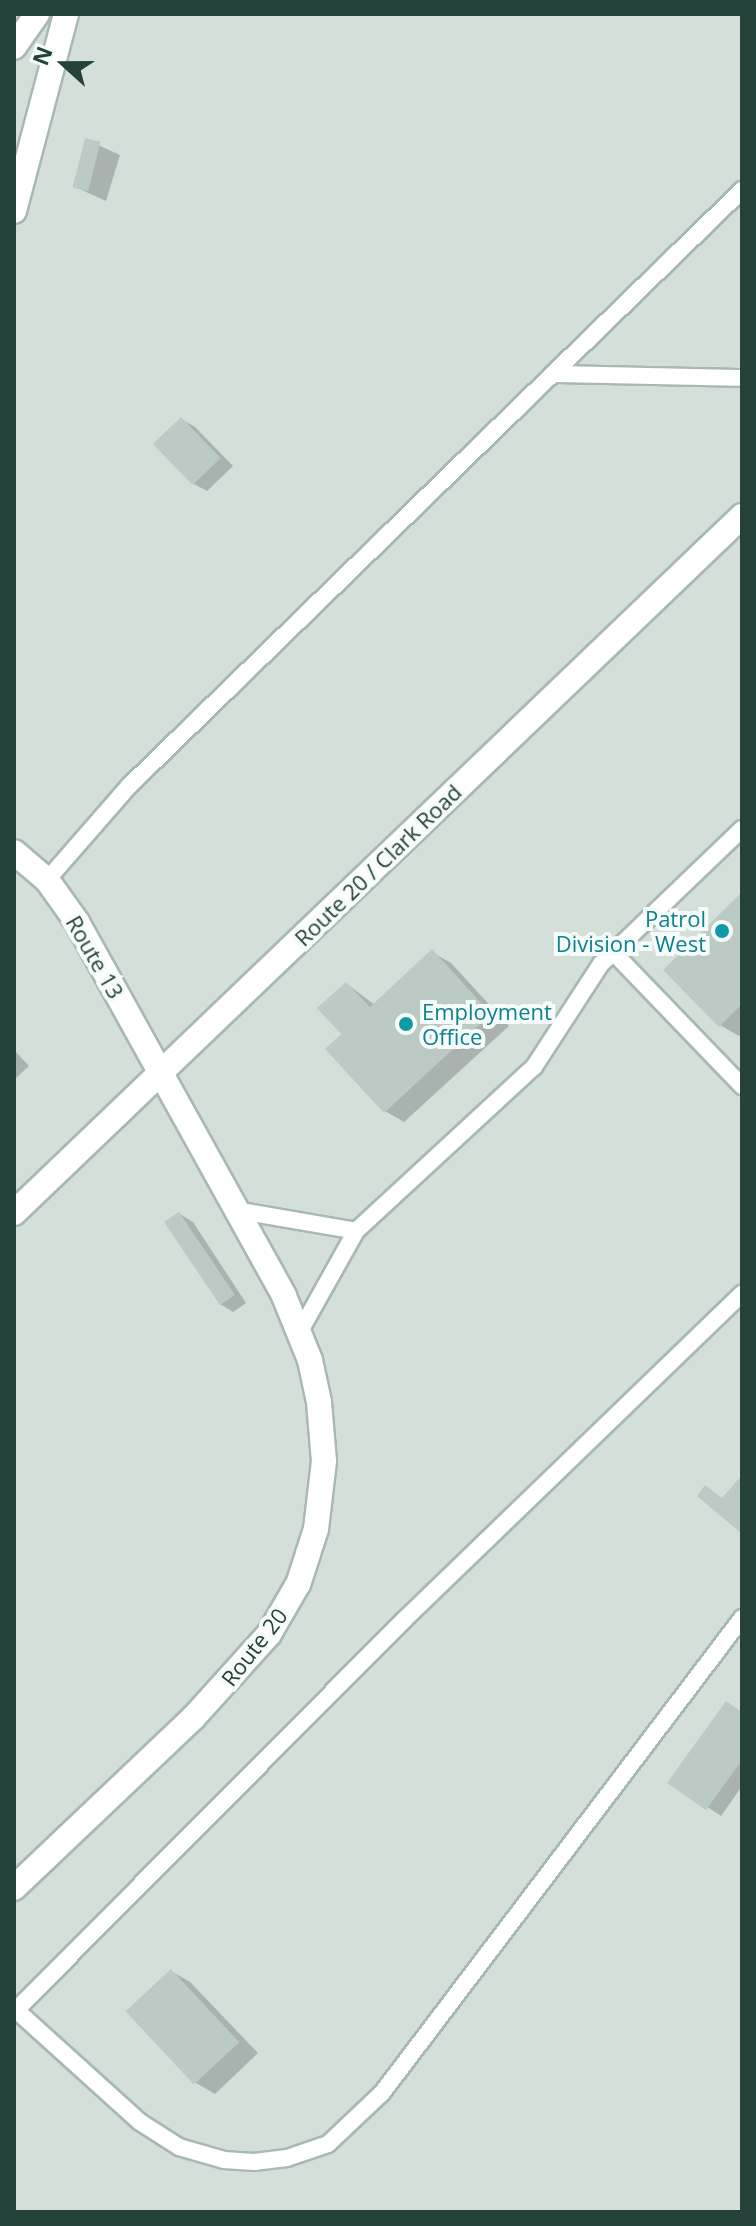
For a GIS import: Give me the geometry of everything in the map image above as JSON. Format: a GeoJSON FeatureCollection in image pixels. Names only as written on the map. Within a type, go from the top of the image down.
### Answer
{"type":"FeatureCollection","features":[{"type":"Feature","properties":{"kind":"street"},"geometry":{"type":"LineString","coordinates":[[14,47],[37,14]]}},
{"type":"Feature","properties":{"kind":"street"},"geometry":{"type":"LineString","coordinates":[[14,211],[66,14]]}},
{"type":"Feature","properties":{"kind":"street","name":"Route 20 / Clark Road"},"geometry":{"type":"LineString","coordinates":[[14,1213],[742,516]]}},
{"type":"Feature","properties":{"kind":"street","name":"Route 13"},"geometry":{"type":"LineString","coordinates":[[14,852],[47,880],[104,969],[158,1075]]}},
{"type":"Feature","properties":{"kind":"street","name":"Route 20"},"geometry":{"type":"LineString","coordinates":[[19,1875],[249,1659],[285,1610],[298,1584],[316,1529],[324,1461],[319,1402],[310,1360],[284,1296],[158,1075]]}},
{"type":"Feature","properties":{"kind":"lane"},"geometry":{"type":"LineString","coordinates":[[47,880],[129,786],[742,190]]}},
{"type":"Feature","properties":{"kind":"lane"},"geometry":{"type":"LineString","coordinates":[[553,374],[742,378]]}},
{"type":"Feature","properties":{"kind":"lane"},"geometry":{"type":"LineString","coordinates":[[299,1333],[356,1231],[534,1067],[601,964],[742,829]]}},
{"type":"Feature","properties":{"kind":"lane"},"geometry":{"type":"LineString","coordinates":[[613,952],[742,1086]]}},
{"type":"Feature","properties":{"kind":"lane"},"geometry":{"type":"LineString","coordinates":[[235,1210],[356,1231]]}},
{"type":"Feature","properties":{"kind":"lane"},"geometry":{"type":"LineString","coordinates":[[742,1294],[404,1620],[15,2011],[140,2122],[179,2147],[224,2160],[254,2162],[287,2158],[328,2144],[382,2093],[742,1618]]}},
{"type":"Feature","properties":{"kind":"shaded area"},"geometry":{"type":"Polygon","coordinates":[[[14,14],[742,14],[742,2212],[14,2212],[14,14]]]}},
{"type":"Feature","properties":{"kind":"building"},"geometry":{"type":"Polygon","coordinates":[[[85,138],[101,142],[88,191],[73,187],[85,138]]]}},
{"type":"Feature","properties":{"kind":"building"},"geometry":{"type":"Polygon","coordinates":[[[181,417],[221,458],[193,485],[153,444],[181,417]]]}},
{"type":"Feature","properties":{"kind":"building","name":"Patrol Division - West"},"geometry":{"type":"Polygon","coordinates":[[[742,892],[742,1004],[719,1027],[663,970],[742,892]]]}},
{"type":"Feature","properties":{"kind":"building","name":"Employment Office"},"geometry":{"type":"Polygon","coordinates":[[[432,949],[491,1014],[384,1113],[325,1049],[341,1034],[317,1008],[346,982],[370,1007],[432,949]]]}},
{"type":"Feature","properties":{"kind":"building"},"geometry":{"type":"Polygon","coordinates":[[[179,1212],[235,1295],[220,1305],[164,1222],[179,1212]]]}},
{"type":"Feature","properties":{"kind":"building"},"geometry":{"type":"Polygon","coordinates":[[[742,1475],[742,1534],[697,1496],[705,1485],[722,1498],[742,1475]]]}},
{"type":"Feature","properties":{"kind":"building"},"geometry":{"type":"Polygon","coordinates":[[[726,1701],[742,1712],[742,1760],[706,1810],[667,1783],[726,1701]]]}},
{"type":"Feature","properties":{"kind":"building"},"geometry":{"type":"Polygon","coordinates":[[[171,1969],[239,2042],[194,2084],[126,2011],[171,1969]]]}},
{"type":"Feature","properties":{"kind":"place","name":"Patrol Division - West"},"geometry":{"type":"Point","coordinates":[722,931]}},
{"type":"Feature","properties":{"kind":"place","name":"Employment Office"},"geometry":{"type":"Point","coordinates":[406,1024]}}]}
